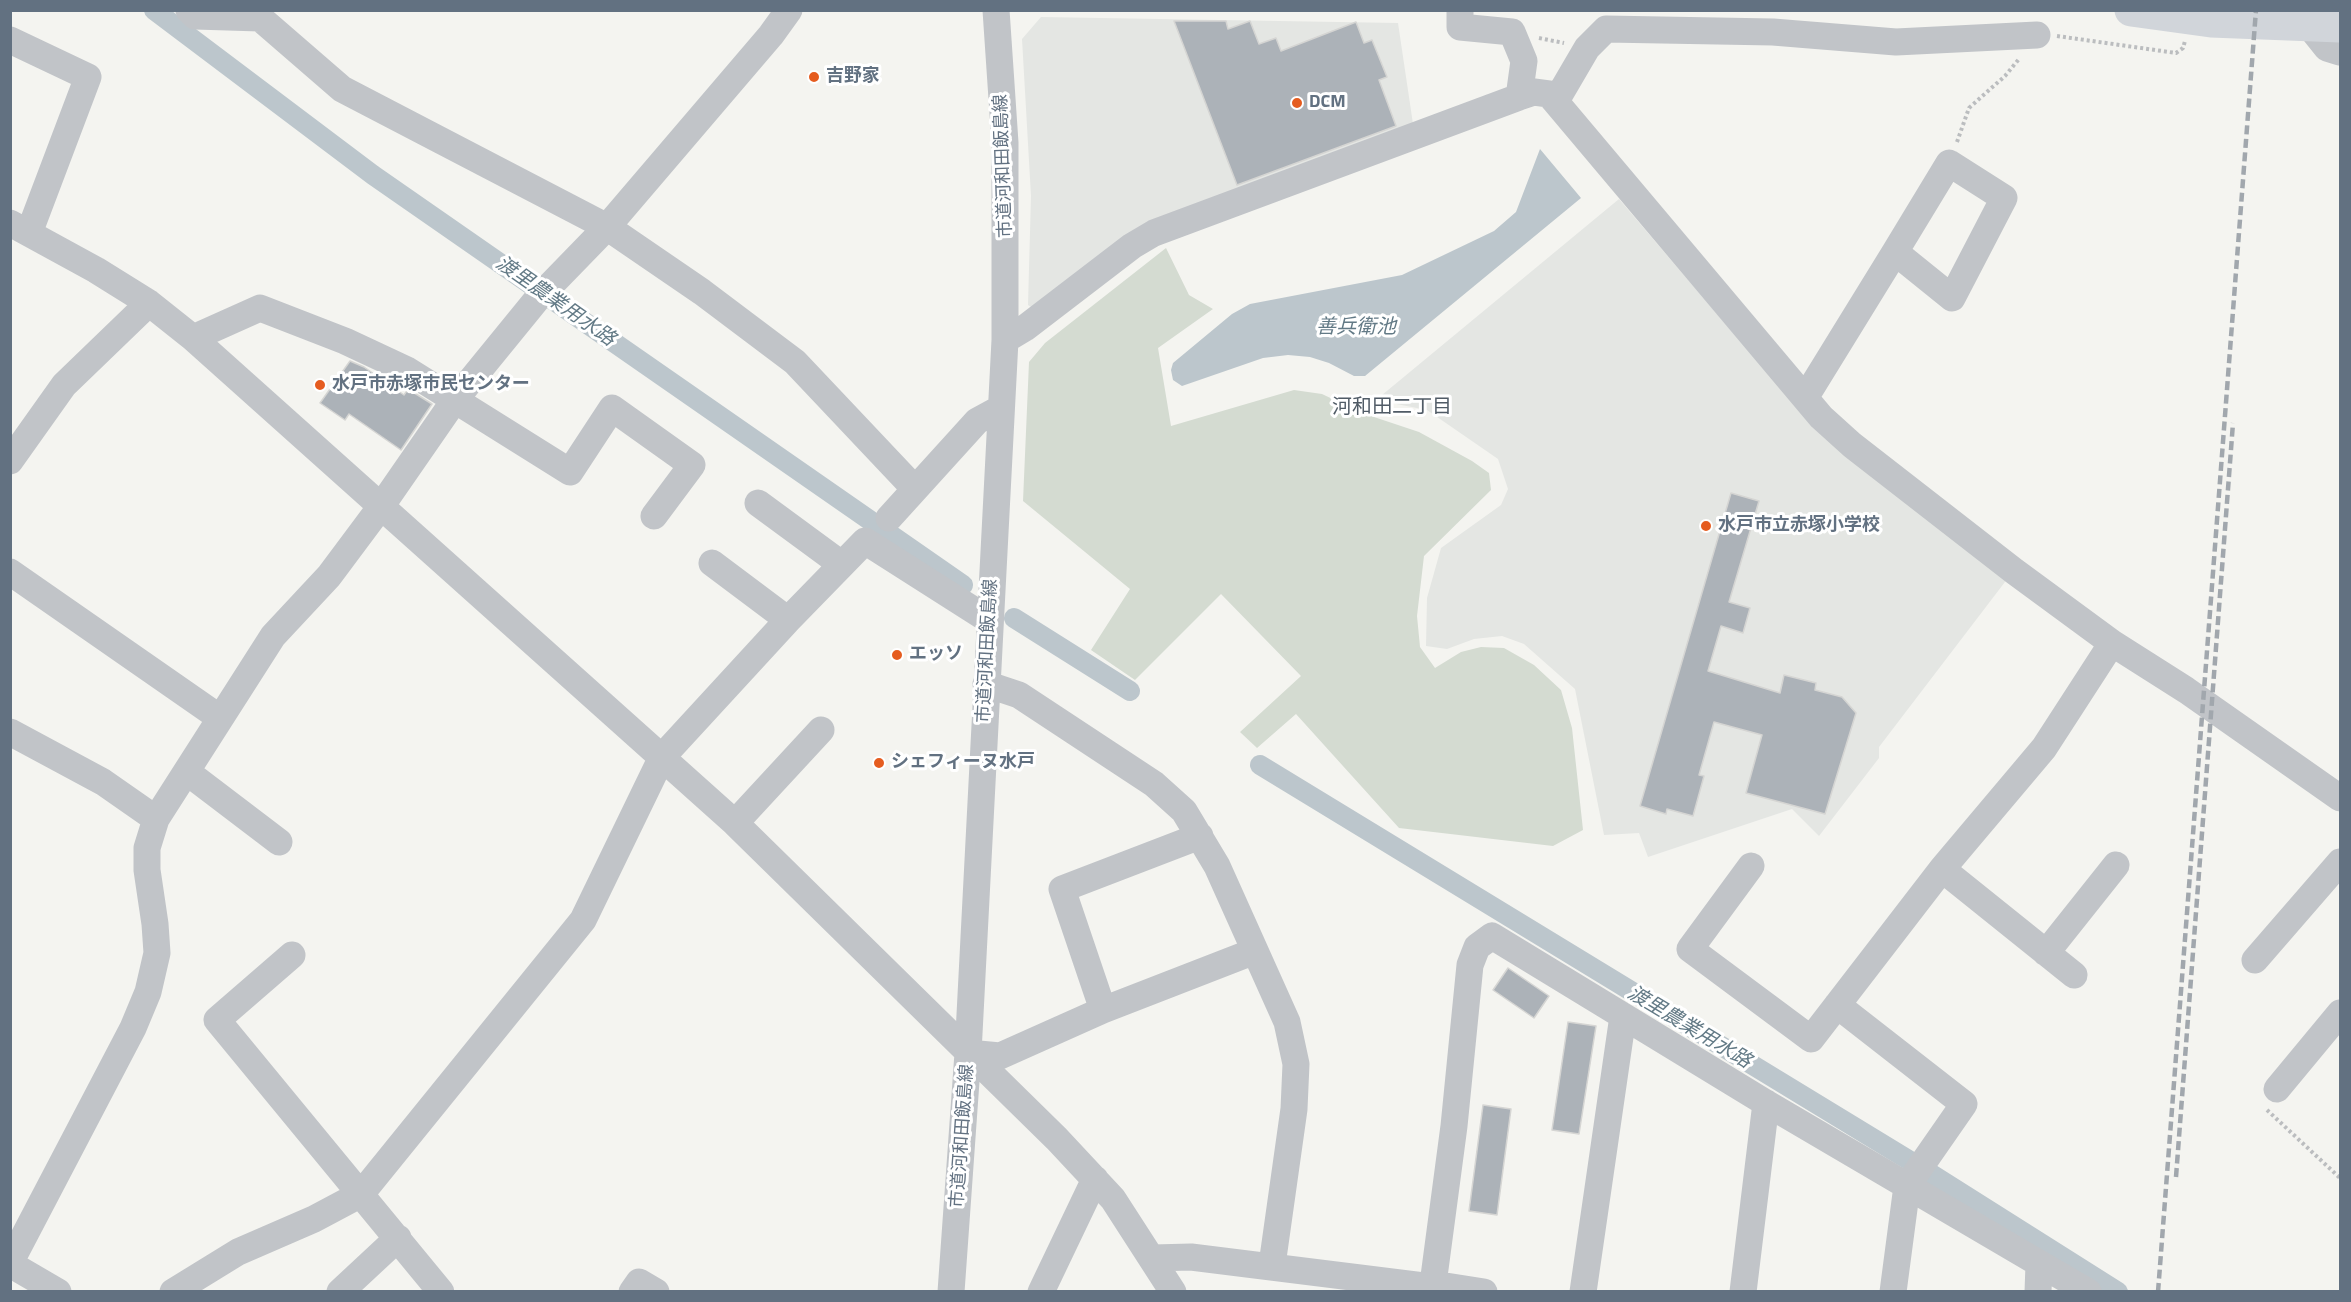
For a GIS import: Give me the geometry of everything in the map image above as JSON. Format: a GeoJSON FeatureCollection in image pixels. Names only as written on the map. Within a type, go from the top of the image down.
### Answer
{"type":"FeatureCollection","features":[{"type":"Feature","properties":{"kind":"highway"},"geometry":{"type":"LineString","coordinates":[[2130,10],[2211,21],[2340,26]]}},
{"type":"Feature","properties":{"kind":"street"},"geometry":{"type":"LineString","coordinates":[[189,10],[195,16],[260,18],[342,89],[607,227],[702,292],[795,362],[915,489]]}},
{"type":"Feature","properties":{"kind":"street"},"geometry":{"type":"LineString","coordinates":[[58,1292],[10,1264],[133,1028],[148,992],[157,953],[147,870],[147,848],[156,819],[273,636],[329,576],[382,505],[454,401],[546,289],[607,227],[767,23],[789,10]]}},
{"type":"Feature","properties":{"kind":"street","name":"市道河和田飯島線"},"geometry":{"type":"LineString","coordinates":[[951,1292],[968,1053],[1005,340],[1005,143],[996,10]]}},
{"type":"Feature","properties":{"kind":"street"},"geometry":{"type":"LineString","coordinates":[[1460,10],[1460,27],[1512,32],[1524,61],[1520,97]]}},
{"type":"Feature","properties":{"kind":"street"},"geometry":{"type":"LineString","coordinates":[[2317,10],[2315,33],[2327,48],[2340,52]]}},
{"type":"Feature","properties":{"kind":"street"},"geometry":{"type":"LineString","coordinates":[[1556,101],[1587,48],[1606,29],[1778,21],[1896,42],[2037,35]]}},
{"type":"Feature","properties":{"kind":"street"},"geometry":{"type":"LineString","coordinates":[[10,40],[88,77],[20,228],[96,270],[149,303],[193,338],[735,823],[1058,1139],[1113,1199],[1173,1292]]}},
{"type":"Feature","properties":{"kind":"street"},"geometry":{"type":"LineString","coordinates":[[1005,340],[1025,328],[1132,246],[1154,233],[1534,92],[1550,94],[1821,417],[1852,445],[2014,571],[2112,643],[2186,690],[2340,798]]}},
{"type":"Feature","properties":{"kind":"street"},"geometry":{"type":"LineString","coordinates":[[1805,398],[1949,163],[2004,198],[1952,298],[1895,252]]}},
{"type":"Feature","properties":{"kind":"street"},"geometry":{"type":"LineString","coordinates":[[10,461],[64,385],[149,303]]}},
{"type":"Feature","properties":{"kind":"street"},"geometry":{"type":"LineString","coordinates":[[193,338],[260,308],[345,341],[407,370],[570,472],[612,408],[692,465],[654,516]]}},
{"type":"Feature","properties":{"kind":"street"},"geometry":{"type":"LineString","coordinates":[[889,518],[977,421],[1001,408]]}},
{"type":"Feature","properties":{"kind":"street"},"geometry":{"type":"LineString","coordinates":[[758,503],[841,564]]}},
{"type":"Feature","properties":{"kind":"street"},"geometry":{"type":"LineString","coordinates":[[174,1292],[238,1252],[314,1219],[361,1194],[583,920],[662,757],[865,541],[989,621]]}},
{"type":"Feature","properties":{"kind":"street"},"geometry":{"type":"LineString","coordinates":[[712,563],[789,620]]}},
{"type":"Feature","properties":{"kind":"street"},"geometry":{"type":"LineString","coordinates":[[10,572],[220,718]]}},
{"type":"Feature","properties":{"kind":"street"},"geometry":{"type":"LineString","coordinates":[[1752,866],[1690,949],[1811,1039],[1942,869],[2044,747],[2112,643]]}},
{"type":"Feature","properties":{"kind":"street"},"geometry":{"type":"LineString","coordinates":[[986,684],[1019,695],[1154,784],[1184,811],[1217,866],[1287,1022],[1296,1064],[1294,1109],[1272,1265]]}},
{"type":"Feature","properties":{"kind":"street"},"geometry":{"type":"LineString","coordinates":[[735,823],[821,730]]}},
{"type":"Feature","properties":{"kind":"street"},"geometry":{"type":"LineString","coordinates":[[10,732],[103,782],[156,819]]}},
{"type":"Feature","properties":{"kind":"street"},"geometry":{"type":"LineString","coordinates":[[187,772],[279,842]]}},
{"type":"Feature","properties":{"kind":"street"},"geometry":{"type":"LineString","coordinates":[[1103,1010],[1062,890],[1200,836]]}},
{"type":"Feature","properties":{"kind":"street"},"geometry":{"type":"LineString","coordinates":[[2255,960],[2340,862]]}},
{"type":"Feature","properties":{"kind":"street"},"geometry":{"type":"LineString","coordinates":[[2046,953],[2116,865]]}},
{"type":"Feature","properties":{"kind":"street"},"geometry":{"type":"LineString","coordinates":[[1942,869],[2074,975]]}},
{"type":"Feature","properties":{"kind":"street"},"geometry":{"type":"LineString","coordinates":[[1433,1284],[1454,1126],[1470,964],[1477,947],[1492,936],[1766,1102],[2088,1292]]}},
{"type":"Feature","properties":{"kind":"street"},"geometry":{"type":"LineString","coordinates":[[968,1053],[1000,1056],[1103,1010],[1255,951]]}},
{"type":"Feature","properties":{"kind":"street"},"geometry":{"type":"LineString","coordinates":[[292,955],[217,1020],[441,1292]]}},
{"type":"Feature","properties":{"kind":"street"},"geometry":{"type":"LineString","coordinates":[[1837,1005],[1964,1104],[1907,1186],[1893,1292]]}},
{"type":"Feature","properties":{"kind":"street"},"geometry":{"type":"LineString","coordinates":[[2271,1098],[2340,1013]]}},
{"type":"Feature","properties":{"kind":"street"},"geometry":{"type":"LineString","coordinates":[[1583,1292],[1623,1016]]}},
{"type":"Feature","properties":{"kind":"street"},"geometry":{"type":"LineString","coordinates":[[1743,1292],[1766,1102]]}},
{"type":"Feature","properties":{"kind":"street"},"geometry":{"type":"LineString","coordinates":[[1041,1292],[1095,1179]]}},
{"type":"Feature","properties":{"kind":"street"},"geometry":{"type":"LineString","coordinates":[[340,1292],[398,1238]]}},
{"type":"Feature","properties":{"kind":"street"},"geometry":{"type":"LineString","coordinates":[[1153,1258],[1191,1257],[1272,1265],[1484,1292]]}},
{"type":"Feature","properties":{"kind":"street"},"geometry":{"type":"LineString","coordinates":[[2038,1292],[2039,1264]]}},
{"type":"Feature","properties":{"kind":"street"},"geometry":{"type":"LineString","coordinates":[[632,1292],[639,1282],[656,1292]]}},
{"type":"Feature","properties":{"kind":"path"},"geometry":{"type":"LineString","coordinates":[[1512,32],[1587,48]]}},
{"type":"Feature","properties":{"kind":"path"},"geometry":{"type":"LineString","coordinates":[[1949,163],[1969,108],[2005,76],[2037,35],[2176,53],[2183,48],[2185,39]]}},
{"type":"Feature","properties":{"kind":"path"},"geometry":{"type":"LineString","coordinates":[[2271,1098],[2340,1178]]}},
{"type":"Feature","properties":{"kind":"shaded area"},"geometry":{"type":"Polygon","coordinates":[[[1041,17],[1398,23],[1413,124],[1152,222],[1034,309],[1028,305],[1031,196],[1022,39],[1041,17]]]}},
{"type":"Feature","properties":{"kind":"shaded area","name":"水戸市立赤塚小学校"},"geometry":{"type":"Polygon","coordinates":[[[1619,199],[1810,423],[2008,578],[1879,747],[1879,758],[1819,836],[1792,809],[1648,857],[1639,833],[1604,835],[1575,689],[1524,644],[1502,636],[1474,639],[1447,649],[1426,646],[1427,598],[1441,548],[1501,505],[1508,489],[1498,459],[1427,410],[1376,400],[1619,199]]]}},
{"type":"Feature","properties":{"kind":"shaded area"},"geometry":{"type":"Polygon","coordinates":[[[1166,248],[1189,295],[1213,309],[1158,348],[1171,426],[1294,390],[1322,394],[1362,413],[1419,432],[1489,473],[1491,490],[1424,556],[1417,616],[1420,647],[1435,668],[1461,652],[1481,647],[1504,648],[1534,665],[1561,690],[1572,728],[1583,830],[1553,846],[1399,828],[1296,714],[1257,748],[1240,732],[1301,676],[1221,594],[1135,680],[1091,650],[1130,589],[1023,501],[1029,362],[1045,343],[1166,248]]]}},
{"type":"Feature","properties":{"kind":"water","name":"善兵衛池"},"geometry":{"type":"Polygon","coordinates":[[[1540,149],[1581,198],[1365,376],[1354,376],[1329,363],[1310,357],[1288,355],[1263,358],[1182,386],[1173,380],[1171,370],[1173,363],[1232,314],[1250,304],[1402,275],[1494,231],[1516,212],[1540,149]]]}},
{"type":"Feature","properties":{"kind":"building","name":"DCM"},"geometry":{"type":"Polygon","coordinates":[[[1174,21],[1226,21],[1228,29],[1250,21],[1259,44],[1276,38],[1281,51],[1356,22],[1364,43],[1372,40],[1387,77],[1379,80],[1396,126],[1237,185],[1174,21]]]}},
{"type":"Feature","properties":{"kind":"building"},"geometry":{"type":"Polygon","coordinates":[[[350,361],[364,367],[404,395],[408,389],[432,404],[401,450],[349,414],[345,420],[320,403],[350,361]]]}},
{"type":"Feature","properties":{"kind":"building"},"geometry":{"type":"Polygon","coordinates":[[[1731,493],[1759,501],[1729,602],[1750,608],[1743,633],[1721,626],[1708,671],[1780,693],[1784,675],[1816,683],[1815,690],[1842,697],[1856,713],[1825,814],[1746,793],[1762,735],[1714,722],[1699,775],[1704,776],[1693,816],[1667,809],[1666,814],[1640,806],[1731,493]]]}},
{"type":"Feature","properties":{"kind":"building"},"geometry":{"type":"Polygon","coordinates":[[[1508,968],[1549,996],[1534,1018],[1493,990],[1508,968]]]}},
{"type":"Feature","properties":{"kind":"building"},"geometry":{"type":"Polygon","coordinates":[[[1568,1022],[1596,1026],[1579,1134],[1552,1130],[1568,1022]]]}},
{"type":"Feature","properties":{"kind":"building"},"geometry":{"type":"Polygon","coordinates":[[[1483,1105],[1511,1109],[1497,1215],[1469,1211],[1483,1105]]]}},
{"type":"Feature","properties":{"kind":"waterway","name":"渡里農業用水路"},"geometry":{"type":"LineString","coordinates":[[154,10],[373,175],[963,585]]}},
{"type":"Feature","properties":{"kind":"waterway","name":"渡里農業用水路"},"geometry":{"type":"LineString","coordinates":[[1014,618],[1130,691]]}},
{"type":"Feature","properties":{"kind":"waterway","name":"渡里農業用水路"},"geometry":{"type":"LineString","coordinates":[[1260,765],[1925,1170],[2118,1292]]}},
{"type":"Feature","properties":{"kind":"railway"},"geometry":{"type":"LineString","coordinates":[[2158,1292],[2256,10]]}},
{"type":"Feature","properties":{"kind":"railway"},"geometry":{"type":"LineString","coordinates":[[2176,1177],[2233,423]]}},
{"type":"Feature","properties":{"kind":"place","name":"吉野家"},"geometry":{"type":"Point","coordinates":[814,77]}},
{"type":"Feature","properties":{"kind":"place","name":"DCM"},"geometry":{"type":"Point","coordinates":[1297,103]}},
{"type":"Feature","properties":{"kind":"place","name":"水戸市赤塚市民センター"},"geometry":{"type":"Point","coordinates":[320,385]}},
{"type":"Feature","properties":{"kind":"place","name":"水戸市立赤塚小学校"},"geometry":{"type":"Point","coordinates":[1706,526]}},
{"type":"Feature","properties":{"kind":"place","name":"エッソ"},"geometry":{"type":"Point","coordinates":[897,655]}},
{"type":"Feature","properties":{"kind":"place","name":"シェフィーヌ水戸"},"geometry":{"type":"Point","coordinates":[879,763]}},
{"type":"Feature","properties":{"kind":"district","name":"河和田二丁目"},"geometry":{"type":"Point","coordinates":[1392,408]}}]}
